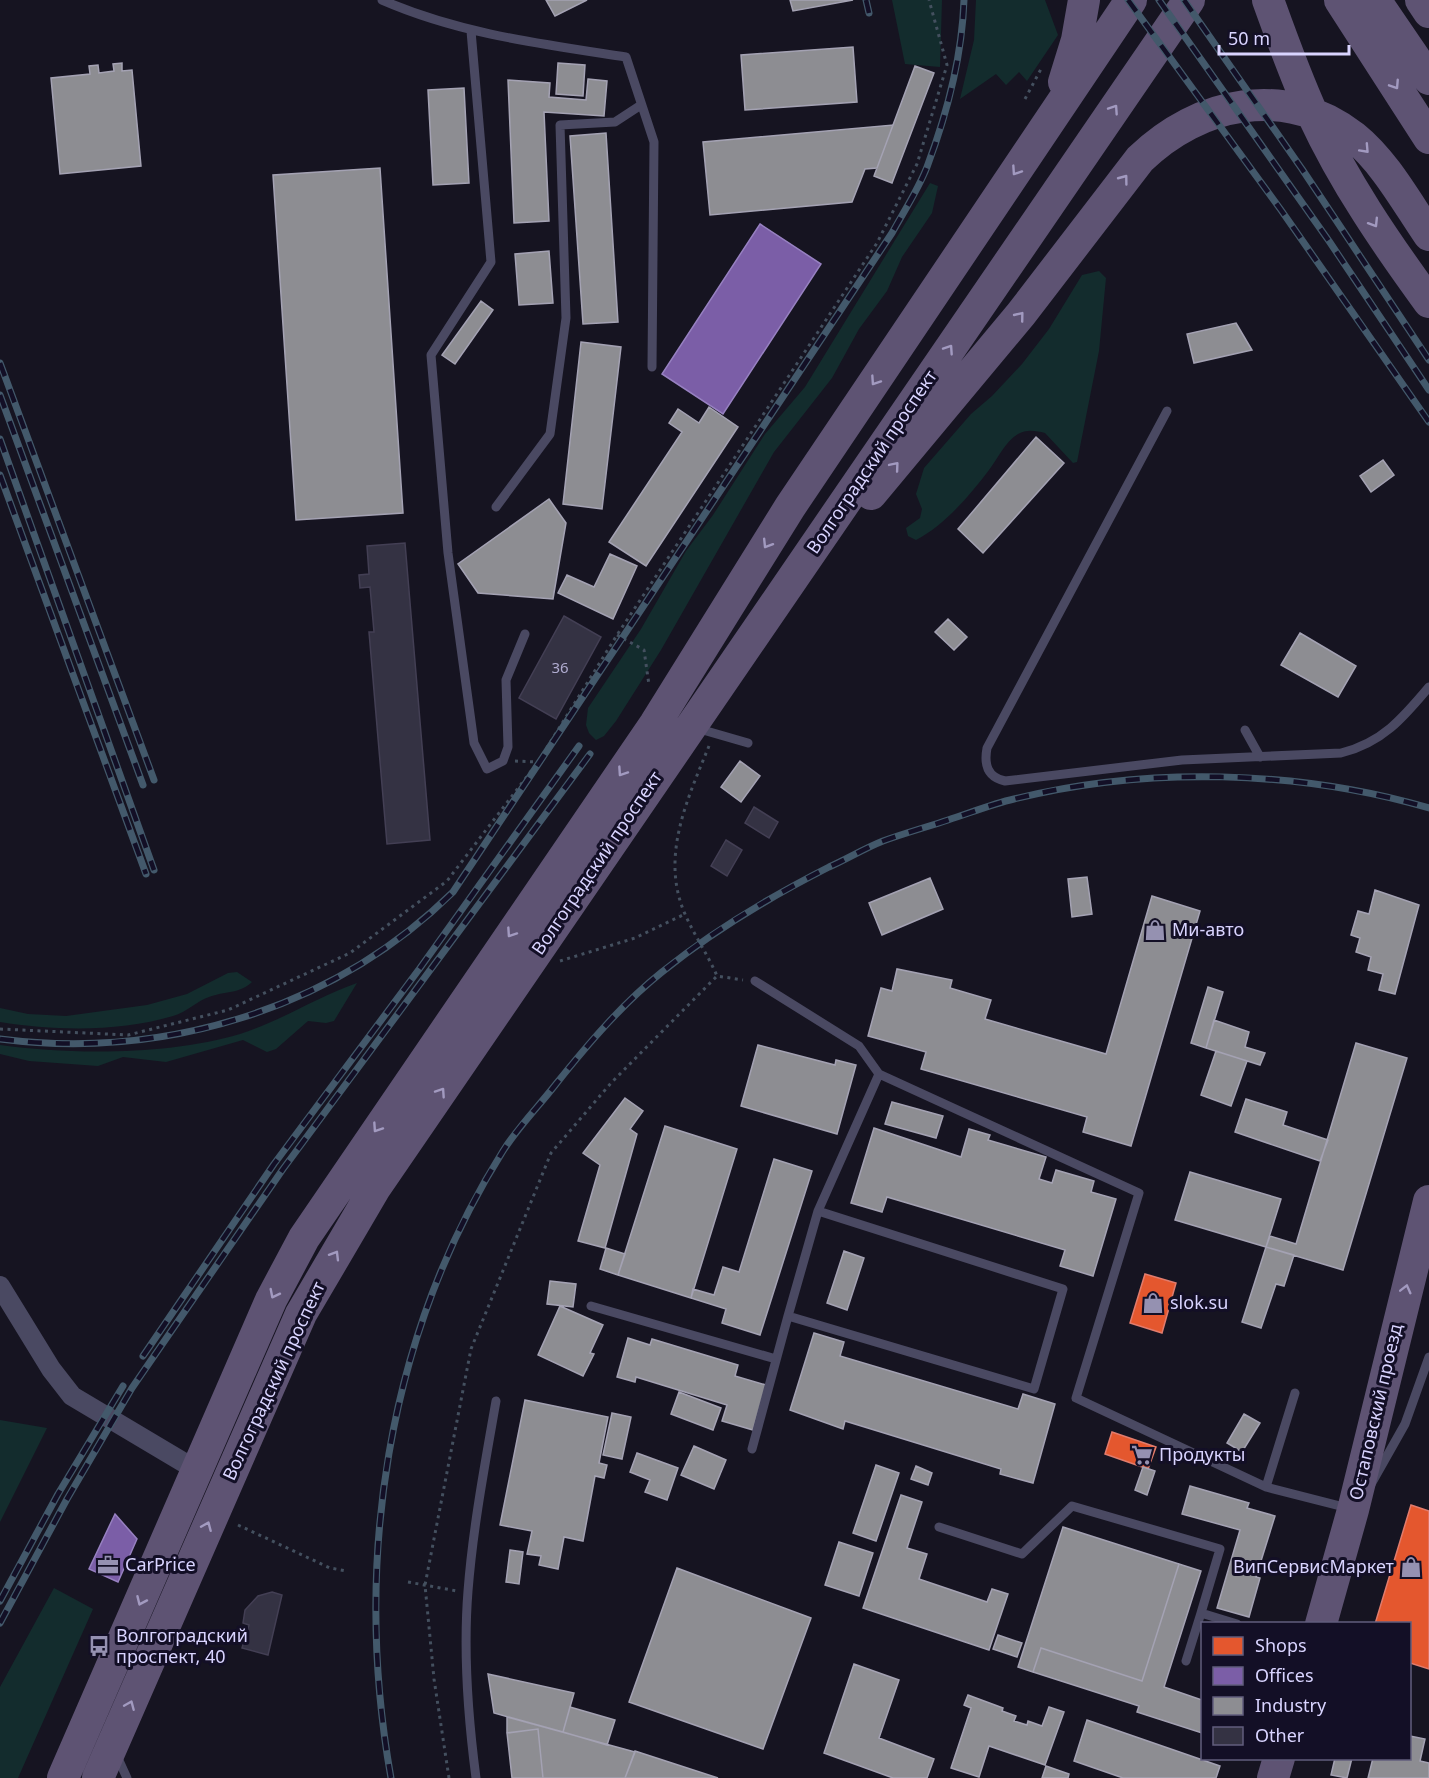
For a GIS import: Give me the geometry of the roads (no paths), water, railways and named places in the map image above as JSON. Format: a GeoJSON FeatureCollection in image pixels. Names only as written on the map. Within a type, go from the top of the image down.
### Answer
{"type":"FeatureCollection","features":[{"type":"Feature","properties":{"kind":"main road"},"geometry":{"type":"LineString","coordinates":[[1049,123],[1077,40],[1084,0]]}},
{"type":"Feature","properties":{"kind":"main road","name":"Волгоградский проспект"},"geometry":{"type":"LineString","coordinates":[[63,1778],[271,1300],[304,1238],[655,724],[790,507],[1131,0]]}},
{"type":"Feature","properties":{"kind":"main road","name":"Волгоградский проспект"},"geometry":{"type":"LineString","coordinates":[[98,1778],[301,1314],[375,1188],[702,730],[750,640],[1189,0]]}},
{"type":"Feature","properties":{"kind":"main road"},"geometry":{"type":"LineString","coordinates":[[1266,0],[1313,115],[1350,184],[1429,302]]}},
{"type":"Feature","properties":{"kind":"main road"},"geometry":{"type":"LineString","coordinates":[[1341,0],[1429,138]]}},
{"type":"Feature","properties":{"kind":"main road"},"geometry":{"type":"LineString","coordinates":[[1375,0],[1429,79]]}},
{"type":"Feature","properties":{"kind":"main road"},"geometry":{"type":"LineString","coordinates":[[1422,0],[1429,6]]}},
{"type":"Feature","properties":{"kind":"main road"},"geometry":{"type":"LineString","coordinates":[[1422,0],[1429,12]]}},
{"type":"Feature","properties":{"kind":"main road"},"geometry":{"type":"LineString","coordinates":[[750,640],[1021,314],[1140,159],[1174,130],[1213,112],[1259,105],[1278,106],[1320,117],[1355,138],[1385,173],[1429,235]]}},
{"type":"Feature","properties":{"kind":"main road","name":"Остаповский проезд"},"geometry":{"type":"LineString","coordinates":[[1321,1622],[1353,1510],[1429,1201]]}},
{"type":"Feature","properties":{"kind":"main road"},"geometry":{"type":"LineString","coordinates":[[1273,1778],[1278,1760]]}},
{"type":"Feature","properties":{"kind":"street"},"geometry":{"type":"LineString","coordinates":[[0,1286],[51,1369],[72,1396],[198,1471]]}},
{"type":"Feature","properties":{"kind":"lane"},"geometry":{"type":"LineString","coordinates":[[382,0],[423,18],[471,31],[626,57],[654,142],[652,367]]}},
{"type":"Feature","properties":{"kind":"lane"},"geometry":{"type":"LineString","coordinates":[[471,31],[490,262],[431,355],[448,553],[474,743],[487,769],[503,761],[508,747],[506,680],[525,634]]}},
{"type":"Feature","properties":{"kind":"lane"},"geometry":{"type":"LineString","coordinates":[[496,507],[550,434],[566,318],[560,125],[615,122],[641,105]]}},
{"type":"Feature","properties":{"kind":"lane"},"geometry":{"type":"LineString","coordinates":[[1167,411],[987,748],[985,760],[988,771],[996,779],[1005,781],[1182,760],[1319,756],[1361,748],[1395,727],[1429,687]]}},
{"type":"Feature","properties":{"kind":"lane"},"geometry":{"type":"LineString","coordinates":[[702,730],[748,743]]}},
{"type":"Feature","properties":{"kind":"lane"},"geometry":{"type":"LineString","coordinates":[[1245,730],[1260,758]]}},
{"type":"Feature","properties":{"kind":"lane"},"geometry":{"type":"LineString","coordinates":[[755,981],[859,1046],[879,1074],[1139,1193],[1076,1398],[1266,1486],[1353,1510],[1377,1477],[1405,1424],[1429,1357]]}},
{"type":"Feature","properties":{"kind":"lane"},"geometry":{"type":"LineString","coordinates":[[752,1449],[818,1211],[879,1074]]}},
{"type":"Feature","properties":{"kind":"lane"},"geometry":{"type":"LineString","coordinates":[[788,1316],[1034,1389],[1063,1289],[818,1211]]}},
{"type":"Feature","properties":{"kind":"lane"},"geometry":{"type":"LineString","coordinates":[[591,1306],[776,1359]]}},
{"type":"Feature","properties":{"kind":"lane"},"geometry":{"type":"LineString","coordinates":[[1266,1486],[1295,1393]]}},
{"type":"Feature","properties":{"kind":"lane"},"geometry":{"type":"LineString","coordinates":[[476,1778],[468,1714],[468,1593],[480,1496],[496,1401]]}},
{"type":"Feature","properties":{"kind":"lane"},"geometry":{"type":"LineString","coordinates":[[1371,1434],[1389,1438],[1405,1424]]}},
{"type":"Feature","properties":{"kind":"lane"},"geometry":{"type":"LineString","coordinates":[[939,1527],[1022,1554],[1072,1506],[1220,1549],[1186,1661]]}},
{"type":"Feature","properties":{"kind":"lane"},"geometry":{"type":"LineString","coordinates":[[1201,1613],[1233,1622]]}},
{"type":"Feature","properties":{"kind":"lane"},"geometry":{"type":"LineString","coordinates":[[112,1747],[127,1778]]}},
{"type":"Feature","properties":{"kind":"railway"},"geometry":{"type":"LineString","coordinates":[[866,0],[869,13]]}},
{"type":"Feature","properties":{"kind":"railway"},"geometry":{"type":"LineString","coordinates":[[0,1039],[62,1044],[123,1041],[184,1033],[243,1017],[301,995],[355,967],[406,933],[453,892],[892,233],[923,176],[941,127],[957,64],[964,0]]}},
{"type":"Feature","properties":{"kind":"railway"},"geometry":{"type":"LineString","coordinates":[[1128,0],[1281,210],[1429,422]]}},
{"type":"Feature","properties":{"kind":"railway"},"geometry":{"type":"LineString","coordinates":[[1159,0],[1329,241],[1429,390]]}},
{"type":"Feature","properties":{"kind":"railway"},"geometry":{"type":"LineString","coordinates":[[1184,0],[1302,169],[1429,360]]}},
{"type":"Feature","properties":{"kind":"railway"},"geometry":{"type":"LineString","coordinates":[[0,363],[154,780]]}},
{"type":"Feature","properties":{"kind":"railway"},"geometry":{"type":"LineString","coordinates":[[0,395],[143,785]]}},
{"type":"Feature","properties":{"kind":"railway"},"geometry":{"type":"LineString","coordinates":[[0,439],[154,870]]}},
{"type":"Feature","properties":{"kind":"railway"},"geometry":{"type":"LineString","coordinates":[[0,475],[146,874]]}},
{"type":"Feature","properties":{"kind":"railway"},"geometry":{"type":"LineString","coordinates":[[143,1356],[274,1164],[420,968],[579,746]]}},
{"type":"Feature","properties":{"kind":"railway"},"geometry":{"type":"LineString","coordinates":[[0,1623],[67,1499],[132,1388],[283,1169],[590,754]]}},
{"type":"Feature","properties":{"kind":"railway"},"geometry":{"type":"LineString","coordinates":[[391,1778],[380,1697],[376,1616],[379,1535],[389,1454],[406,1375],[431,1297],[463,1223],[503,1151],[580,1054],[633,997],[702,942],[764,902],[807,878],[883,841],[1014,799],[1064,788],[1116,781],[1169,777],[1222,777],[1328,786],[1379,795],[1429,808]]}},
{"type":"Feature","properties":{"kind":"railway"},"geometry":{"type":"LineString","coordinates":[[0,1601],[58,1494],[123,1386]]}},
{"type":"Feature","properties":{"kind":"place","name":"Ми-авто"},"geometry":{"type":"Point","coordinates":[1155,930]}},
{"type":"Feature","properties":{"kind":"place","name":"slok.su"},"geometry":{"type":"Point","coordinates":[1153,1303]}},
{"type":"Feature","properties":{"kind":"place","name":"Продукты"},"geometry":{"type":"Point","coordinates":[1142,1455]}},
{"type":"Feature","properties":{"kind":"place","name":"CarPrice"},"geometry":{"type":"Point","coordinates":[108,1565]}},
{"type":"Feature","properties":{"kind":"place","name":"ВипСервисМаркет"},"geometry":{"type":"Point","coordinates":[1411,1567]}},
{"type":"Feature","properties":{"kind":"place","name":"Волгоградский проспект, 40"},"geometry":{"type":"Point","coordinates":[99,1646]}}]}
